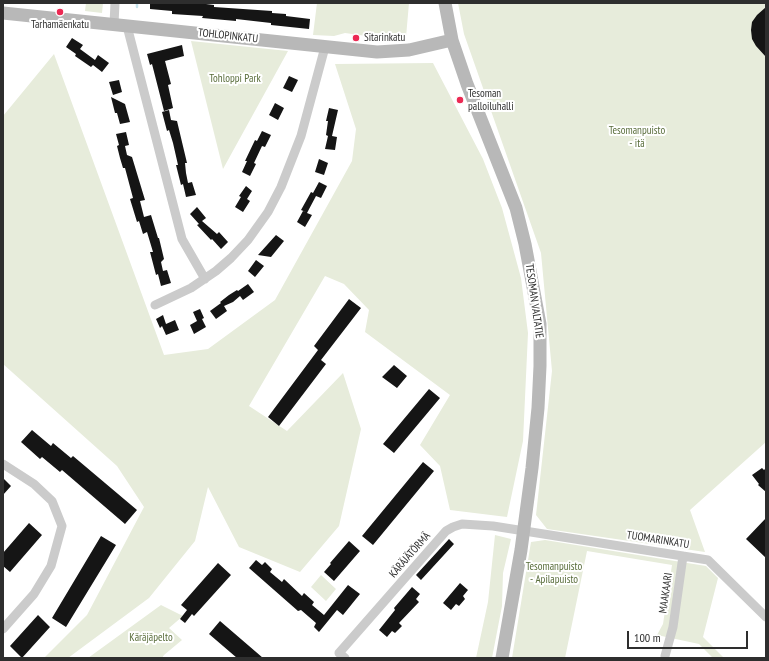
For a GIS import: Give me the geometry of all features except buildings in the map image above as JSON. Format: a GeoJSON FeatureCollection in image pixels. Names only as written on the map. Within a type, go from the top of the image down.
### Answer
{"type":"FeatureCollection","features":[{"type":"Feature","properties":{"kind":"main road","name":"TESOMAN VALTATIE"},"geometry":{"type":"LineString","coordinates":[[445,3],[452,40],[470,95],[516,208],[525,244],[540,324],[538,408],[523,531],[502,658]]}},
{"type":"Feature","properties":{"kind":"main road","name":"TOHLOPINKATU"},"geometry":{"type":"LineString","coordinates":[[3,13],[377,52],[409,50],[452,40]]}},
{"type":"Feature","properties":{"kind":"street"},"geometry":{"type":"LineString","coordinates":[[114,24],[115,3]]}},
{"type":"Feature","properties":{"kind":"street"},"geometry":{"type":"LineString","coordinates":[[127,26],[182,239],[205,279]]}},
{"type":"Feature","properties":{"kind":"street"},"geometry":{"type":"LineString","coordinates":[[155,305],[191,288],[231,258],[248,240],[268,212],[281,186],[303,132],[326,47]]}},
{"type":"Feature","properties":{"kind":"street"},"geometry":{"type":"LineString","coordinates":[[3,464],[34,484],[52,501],[62,526],[51,566],[34,594],[3,630]]}},
{"type":"Feature","properties":{"kind":"street","name":"KÄRÄJÄTÖRMÄ"},"geometry":{"type":"LineString","coordinates":[[342,656],[446,531],[462,524],[470,524],[523,531]]}},
{"type":"Feature","properties":{"kind":"street","name":"TUOMARINKATU"},"geometry":{"type":"LineString","coordinates":[[523,531],[708,560],[766,617]]}},
{"type":"Feature","properties":{"kind":"street","name":"MAAKAARI"},"geometry":{"type":"LineString","coordinates":[[665,656],[673,627],[683,556]]}},
{"type":"Feature","properties":{"kind":"green space"},"geometry":{"type":"Polygon","coordinates":[[[86,3],[103,3],[102,13],[85,11],[86,3]]]}},
{"type":"Feature","properties":{"kind":"green space"},"geometry":{"type":"Polygon","coordinates":[[[317,3],[409,3],[406,37],[384,40],[345,33],[334,36],[313,35],[317,3]]]}},
{"type":"Feature","properties":{"kind":"green space","name":"Tesomanpuisto - itä"},"geometry":{"type":"Polygon","coordinates":[[[458,3],[766,3],[766,442],[690,510],[705,552],[547,529],[536,515],[552,371],[541,253],[464,34],[458,3]]]}},
{"type":"Feature","properties":{"kind":"green space","name":"Tohloppi Park"},"geometry":{"type":"Polygon","coordinates":[[[191,41],[288,51],[223,169],[191,41]]]}},
{"type":"Feature","properties":{"kind":"green space"},"geometry":{"type":"Polygon","coordinates":[[[54,54],[164,355],[208,349],[275,300],[352,161],[356,129],[335,64],[433,63],[483,159],[502,208],[521,278],[528,333],[523,441],[507,517],[450,510],[440,466],[420,445],[450,395],[365,332],[369,310],[344,284],[325,276],[249,406],[287,431],[343,373],[361,429],[339,526],[300,572],[239,547],[208,487],[195,541],[149,598],[68,658],[44,658],[87,615],[144,507],[117,466],[3,364],[3,116],[54,54]]]}},
{"type":"Feature","properties":{"kind":"green space"},"geometry":{"type":"Polygon","coordinates":[[[495,535],[511,539],[503,573],[502,606],[492,658],[476,658],[488,602],[495,535]]]}},
{"type":"Feature","properties":{"kind":"green space","name":"Tesomanpuisto - Apilapuisto"},"geometry":{"type":"Polygon","coordinates":[[[545,540],[706,566],[718,578],[703,637],[724,658],[713,658],[699,644],[657,635],[663,624],[672,565],[587,551],[565,658],[512,658],[531,542],[545,540]]]}},
{"type":"Feature","properties":{"kind":"green space"},"geometry":{"type":"Polygon","coordinates":[[[321,575],[336,589],[326,601],[311,587],[321,575]]]}},
{"type":"Feature","properties":{"kind":"green space","name":"Käräjäpelto"},"geometry":{"type":"Polygon","coordinates":[[[161,605],[183,616],[169,628],[182,640],[162,658],[88,658],[161,605]]]}},
{"type":"Feature","properties":{"kind":"place","name":"Tarhamäenkatu"},"geometry":{"type":"Point","coordinates":[60,12]}},
{"type":"Feature","properties":{"kind":"place","name":"Sitarinkatu"},"geometry":{"type":"Point","coordinates":[356,38]}},
{"type":"Feature","properties":{"kind":"place","name":"Tesoman palloiluhalli"},"geometry":{"type":"Point","coordinates":[460,100]}}]}
